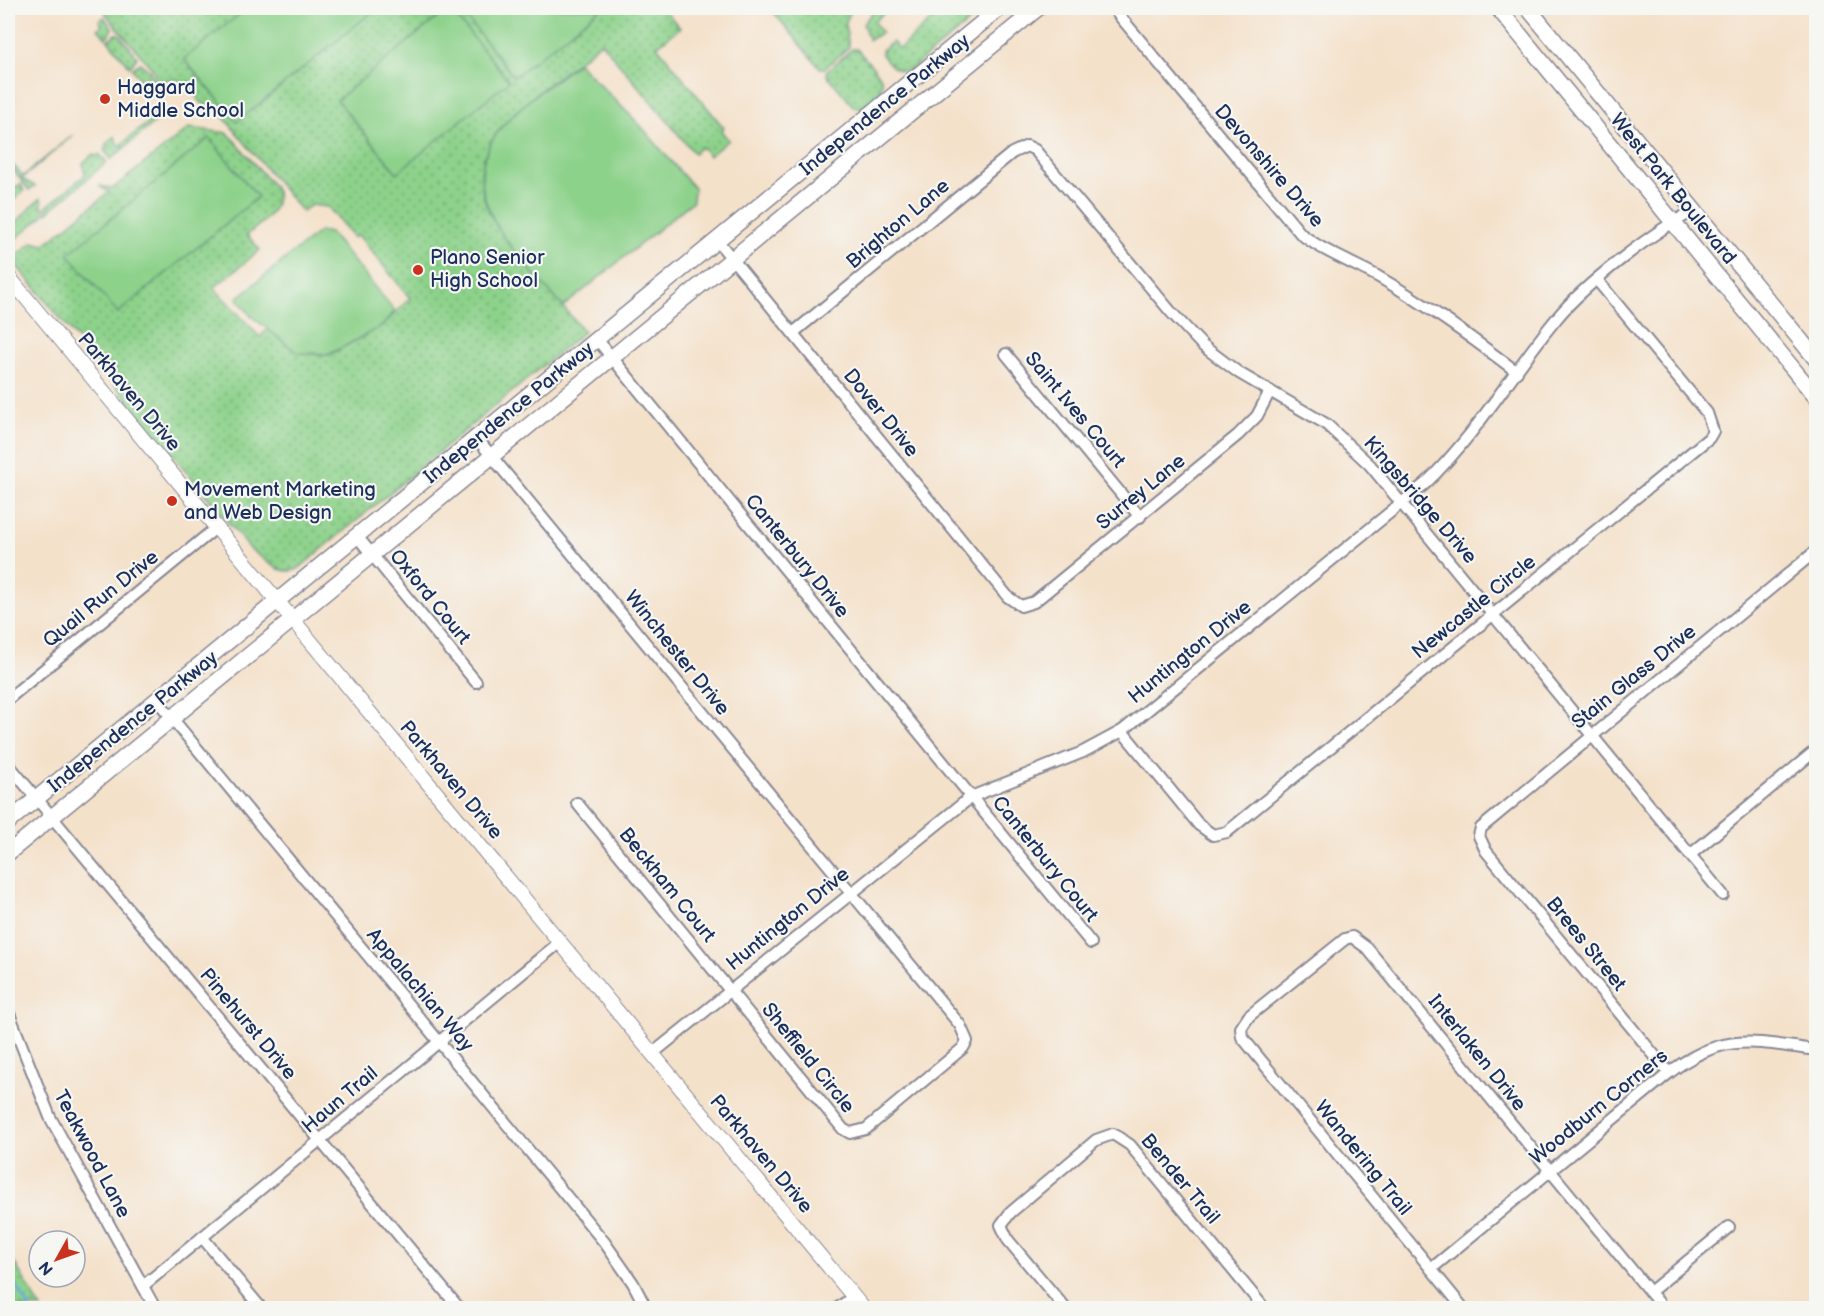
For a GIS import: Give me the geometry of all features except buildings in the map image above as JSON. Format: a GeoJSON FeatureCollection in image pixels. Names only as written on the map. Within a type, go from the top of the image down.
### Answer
{"type":"FeatureCollection","features":[{"type":"Feature","properties":{"kind":"main road","name":"Independence Parkway"},"geometry":{"type":"LineString","coordinates":[[8,822],[1000,8]]}},
{"type":"Feature","properties":{"kind":"main road","name":"Independence Parkway"},"geometry":{"type":"LineString","coordinates":[[8,853],[1038,8]]}},
{"type":"Feature","properties":{"kind":"main road","name":"West Park Boulevard"},"geometry":{"type":"LineString","coordinates":[[1498,8],[1816,397]]}},
{"type":"Feature","properties":{"kind":"main road","name":"West Park Boulevard"},"geometry":{"type":"LineString","coordinates":[[1528,8],[1816,359]]}},
{"type":"Feature","properties":{"kind":"street","name":"Devonshire Drive"},"geometry":{"type":"LineString","coordinates":[[1113,8],[1301,234],[1327,252],[1377,276],[1427,307],[1517,372]]}},
{"type":"Feature","properties":{"kind":"street","name":"Brighton Lane"},"geometry":{"type":"LineString","coordinates":[[793,333],[1012,153],[1027,146]]}},
{"type":"Feature","properties":{"kind":"street","name":"Kingsbridge Drive"},"geometry":{"type":"LineString","coordinates":[[1027,146],[1045,159],[1197,340],[1220,361],[1326,424],[1349,444],[1401,502],[1723,895]]}},
{"type":"Feature","properties":{"kind":"street","name":"Huntington Drive"},"geometry":{"type":"LineString","coordinates":[[652,1054],[850,892],[971,797],[1083,752],[1122,731],[1401,502],[1460,449],[1572,301],[1673,221],[1695,211]]}},
{"type":"Feature","properties":{"kind":"street","name":"Dover Drive"},"geometry":{"type":"LineString","coordinates":[[717,239],[1008,597],[1022,606]]}},
{"type":"Feature","properties":{"kind":"street","name":"Parkhaven Drive"},"geometry":{"type":"LineString","coordinates":[[8,276],[863,1308]]}},
{"type":"Feature","properties":{"kind":"street","name":"Newcastle Circle"},"geometry":{"type":"LineString","coordinates":[[1122,731],[1199,825],[1206,831],[1220,835],[1709,438],[1713,431],[1707,413],[1597,280]]}},
{"type":"Feature","properties":{"kind":"street","name":"Canterbury Drive"},"geometry":{"type":"LineString","coordinates":[[596,338],[971,797]]}},
{"type":"Feature","properties":{"kind":"street","name":"Saint Ives Court"},"geometry":{"type":"LineString","coordinates":[[1006,354],[1140,517]]}},
{"type":"Feature","properties":{"kind":"street","name":"Surrey Lane"},"geometry":{"type":"LineString","coordinates":[[1022,606],[1035,602],[1238,435],[1257,416],[1270,391]]}},
{"type":"Feature","properties":{"kind":"street","name":"Winchester Drive"},"geometry":{"type":"LineString","coordinates":[[476,436],[850,892]]}},
{"type":"Feature","properties":{"kind":"street","name":"Quail Run Drive"},"geometry":{"type":"LineString","coordinates":[[8,699],[217,527]]}},
{"type":"Feature","properties":{"kind":"street","name":"Oxford Court"},"geometry":{"type":"LineString","coordinates":[[356,535],[476,682]]}},
{"type":"Feature","properties":{"kind":"street","name":"Stain Glass Drive"},"geometry":{"type":"LineString","coordinates":[[1479,836],[1486,822],[1816,551]]}},
{"type":"Feature","properties":{"kind":"street","name":"Appalachian Way"},"geometry":{"type":"LineString","coordinates":[[157,700],[605,1243],[633,1283],[646,1308]]}},
{"type":"Feature","properties":{"kind":"street"},"geometry":{"type":"LineString","coordinates":[[1690,855],[1816,750]]}},
{"type":"Feature","properties":{"kind":"street","name":"Pinehurst Drive"},"geometry":{"type":"LineString","coordinates":[[8,764],[459,1308]]}},
{"type":"Feature","properties":{"kind":"street","name":"Canterbury Court"},"geometry":{"type":"LineString","coordinates":[[971,797],[1091,943]]}},
{"type":"Feature","properties":{"kind":"street","name":"Beckham Court"},"geometry":{"type":"LineString","coordinates":[[577,803],[730,991]]}},
{"type":"Feature","properties":{"kind":"street","name":"Brees Street"},"geometry":{"type":"LineString","coordinates":[[1479,836],[1486,851],[1669,1073]]}},
{"type":"Feature","properties":{"kind":"street","name":"Sheffield Circle"},"geometry":{"type":"LineString","coordinates":[[730,991],[837,1122],[850,1133],[866,1129],[956,1056],[967,1041],[966,1033],[850,892]]}},
{"type":"Feature","properties":{"kind":"street","name":"Interlaken Drive"},"geometry":{"type":"LineString","coordinates":[[1241,1028],[1249,1016],[1337,943],[1352,937],[1367,948],[1663,1308]]}},
{"type":"Feature","properties":{"kind":"street","name":"Haun Trail"},"geometry":{"type":"LineString","coordinates":[[143,1286],[560,942]]}},
{"type":"Feature","properties":{"kind":"street","name":"Teakwood Lane"},"geometry":{"type":"LineString","coordinates":[[8,1011],[50,1117],[155,1308]]}},
{"type":"Feature","properties":{"kind":"street","name":"Wandering Trail"},"geometry":{"type":"LineString","coordinates":[[1241,1028],[1242,1037],[1248,1046],[1463,1308]]}},
{"type":"Feature","properties":{"kind":"street","name":"Woodburn Corners"},"geometry":{"type":"LineString","coordinates":[[1431,1269],[1669,1073],[1699,1052],[1726,1043],[1759,1043],[1816,1050]]}},
{"type":"Feature","properties":{"kind":"street","name":"Bender Trail"},"geometry":{"type":"LineString","coordinates":[[1065,1308],[1008,1240],[1001,1225],[1010,1213],[1096,1140],[1113,1134],[1130,1145],[1264,1308]]}},
{"type":"Feature","properties":{"kind":"street"},"geometry":{"type":"LineString","coordinates":[[1650,1292],[1729,1227]]}},
{"type":"Feature","properties":{"kind":"street"},"geometry":{"type":"LineString","coordinates":[[202,1237],[261,1308]]}},
{"type":"Feature","properties":{"kind":"street"},"geometry":{"type":"LineString","coordinates":[[838,1308],[853,1296]]}},
{"type":"Feature","properties":{"kind":"green space","name":"Plano Senior High School"},"geometry":{"type":"Polygon","coordinates":[[[111,8],[663,8],[680,28],[657,46],[724,128],[721,131],[729,140],[709,156],[702,147],[694,153],[601,42],[511,117],[488,149],[482,168],[482,187],[487,206],[495,223],[520,257],[584,332],[298,569],[285,571],[273,566],[251,550],[12,260],[33,242],[44,245],[109,192],[99,186],[113,188],[189,128],[228,133],[275,188],[277,196],[274,209],[247,235],[260,250],[214,288],[260,337],[268,329],[298,353],[329,355],[382,326],[410,298],[358,235],[354,238],[328,207],[311,205],[302,212],[221,114],[199,101],[190,85],[176,79],[164,80],[155,86],[154,71],[105,13],[111,8]]]}},
{"type":"Feature","properties":{"kind":"green space"},"geometry":{"type":"Polygon","coordinates":[[[247,8],[377,8],[237,122],[184,59],[247,8]]]}},
{"type":"Feature","properties":{"kind":"green space"},"geometry":{"type":"Polygon","coordinates":[[[449,8],[509,81],[397,173],[337,100],[449,8]]]}},
{"type":"Feature","properties":{"kind":"green space"},"geometry":{"type":"Polygon","coordinates":[[[459,8],[601,8],[514,77],[459,8]]]}},
{"type":"Feature","properties":{"kind":"green space"},"geometry":{"type":"Polygon","coordinates":[[[770,8],[852,8],[845,24],[849,47],[825,68],[820,68],[770,8]]]}},
{"type":"Feature","properties":{"kind":"green space"},"geometry":{"type":"Polygon","coordinates":[[[876,8],[889,8],[874,22],[882,33],[869,40],[863,24],[876,8]]]}},
{"type":"Feature","properties":{"kind":"green space"},"geometry":{"type":"Polygon","coordinates":[[[944,8],[986,8],[910,70],[901,71],[891,65],[882,55],[882,50],[893,42],[899,49],[944,8]]]}},
{"type":"Feature","properties":{"kind":"green space"},"geometry":{"type":"Polygon","coordinates":[[[104,17],[113,29],[106,38],[98,29],[102,25],[99,21],[104,17]]]}},
{"type":"Feature","properties":{"kind":"green space"},"geometry":{"type":"Polygon","coordinates":[[[119,34],[137,57],[130,67],[108,40],[119,34]]]}},
{"type":"Feature","properties":{"kind":"green space"},"geometry":{"type":"Polygon","coordinates":[[[852,49],[857,49],[881,79],[882,86],[879,92],[862,109],[854,107],[827,75],[827,71],[852,49]]]}},
{"type":"Feature","properties":{"kind":"green space"},"geometry":{"type":"Polygon","coordinates":[[[140,63],[151,72],[152,85],[148,88],[134,84],[140,79],[132,69],[140,63]]]}},
{"type":"Feature","properties":{"kind":"green space"},"geometry":{"type":"Polygon","coordinates":[[[578,63],[640,125],[694,188],[693,201],[563,307],[511,247],[496,224],[486,201],[482,177],[486,153],[501,128],[528,101],[578,63]]]}},
{"type":"Feature","properties":{"kind":"green space"},"geometry":{"type":"Polygon","coordinates":[[[150,107],[155,108],[160,118],[111,159],[104,150],[107,147],[105,145],[115,136],[118,147],[150,121],[150,107]]]}},
{"type":"Feature","properties":{"kind":"green space"},"geometry":{"type":"Polygon","coordinates":[[[73,135],[22,179],[35,186],[29,190],[12,169],[14,166],[23,176],[73,135]]]}},
{"type":"Feature","properties":{"kind":"green space"},"geometry":{"type":"Polygon","coordinates":[[[209,138],[258,197],[118,313],[68,254],[209,138]]]}},
{"type":"Feature","properties":{"kind":"green space"},"geometry":{"type":"Polygon","coordinates":[[[93,154],[96,157],[99,154],[107,162],[47,213],[45,208],[85,175],[83,163],[93,154]]]}},
{"type":"Feature","properties":{"kind":"green space"},"geometry":{"type":"Polygon","coordinates":[[[21,184],[24,191],[8,205],[8,192],[21,184]]]}},
{"type":"Feature","properties":{"kind":"green space"},"geometry":{"type":"Polygon","coordinates":[[[41,198],[44,215],[8,245],[15,225],[41,198]]]}},
{"type":"Feature","properties":{"kind":"green space"},"geometry":{"type":"Polygon","coordinates":[[[320,231],[330,233],[395,311],[382,326],[330,354],[298,353],[251,316],[237,298],[320,231]]]}},
{"type":"Feature","properties":{"kind":"green space"},"geometry":{"type":"Polygon","coordinates":[[[8,1252],[27,1284],[27,1289],[30,1289],[41,1308],[11,1308],[8,1303],[8,1252]]]}},
{"type":"Feature","properties":{"kind":"waterway"},"geometry":{"type":"LineString","coordinates":[[8,1273],[30,1308]]}},
{"type":"Feature","properties":{"kind":"place","name":"Haggard Middle School"},"geometry":{"type":"Point","coordinates":[105,99]}},
{"type":"Feature","properties":{"kind":"place","name":"Plano Senior High School"},"geometry":{"type":"Point","coordinates":[418,270]}},
{"type":"Feature","properties":{"kind":"place","name":"Movement Marketing and Web Design"},"geometry":{"type":"Point","coordinates":[172,501]}}]}
